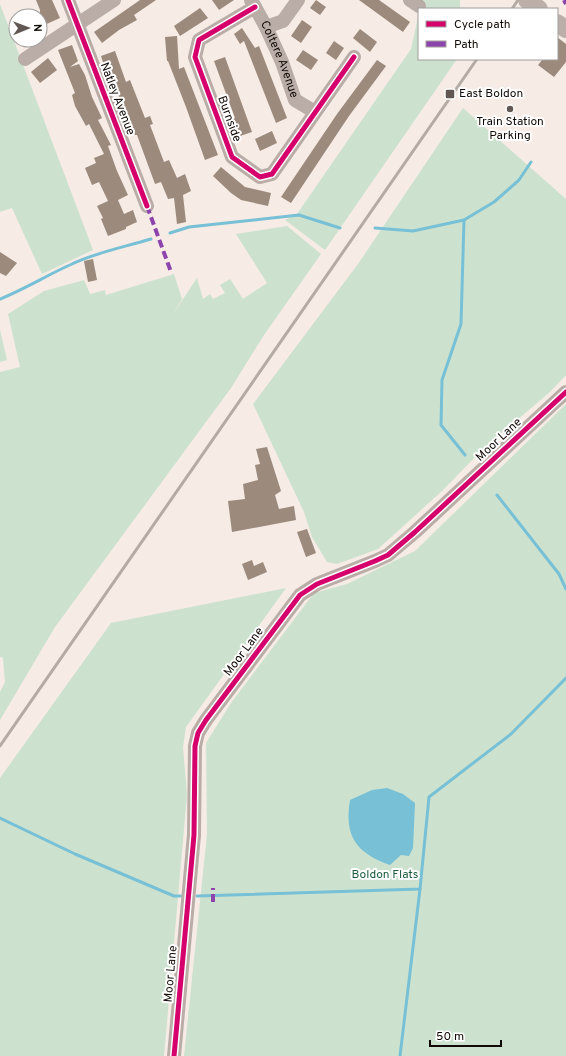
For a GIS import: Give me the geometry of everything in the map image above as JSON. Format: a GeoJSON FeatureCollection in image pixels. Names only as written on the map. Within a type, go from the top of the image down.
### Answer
{"type":"FeatureCollection","features":[{"type":"Feature","properties":{"kind":"main road"},"geometry":{"type":"LineString","coordinates":[[527,0],[538,8]]}},
{"type":"Feature","properties":{"kind":"street","name":"Natley Avenue"},"geometry":{"type":"LineString","coordinates":[[68,0],[147,206]]}},
{"type":"Feature","properties":{"kind":"street"},"geometry":{"type":"LineString","coordinates":[[25,59],[114,0]]}},
{"type":"Feature","properties":{"kind":"street"},"geometry":{"type":"LineString","coordinates":[[266,27],[283,21],[298,0]]}},
{"type":"Feature","properties":{"kind":"street","name":"Coltere Avenue"},"geometry":{"type":"LineString","coordinates":[[253,4],[266,27],[295,100],[315,112]]}},
{"type":"Feature","properties":{"kind":"street","name":"Burnside"},"geometry":{"type":"LineString","coordinates":[[253,4],[199,40],[195,57],[232,157],[260,176],[272,174],[354,57]]}},
{"type":"Feature","properties":{"kind":"street","name":"Moor Lane"},"geometry":{"type":"LineString","coordinates":[[174,1056],[194,835],[195,746],[198,733],[206,720],[300,595],[317,584],[375,561],[393,551],[566,392]]}},
{"type":"Feature","properties":{"kind":"green space"},"geometry":{"type":"Polygon","coordinates":[[[416,0],[460,0],[460,8],[421,8],[416,0]]]}},
{"type":"Feature","properties":{"kind":"green space"},"geometry":{"type":"Polygon","coordinates":[[[0,4],[8,25],[8,48],[17,48],[93,250],[42,274],[12,208],[0,212],[0,4]]]}},
{"type":"Feature","properties":{"kind":"green space"},"geometry":{"type":"Polygon","coordinates":[[[418,18],[418,60],[456,60],[325,250],[285,220],[297,214],[411,49],[418,18]]]}},
{"type":"Feature","properties":{"kind":"green space"},"geometry":{"type":"Polygon","coordinates":[[[463,108],[566,199],[566,375],[550,392],[484,448],[442,491],[378,549],[337,564],[327,562],[312,537],[304,512],[253,404],[358,264],[463,108]]]}},
{"type":"Feature","properties":{"kind":"green space"},"geometry":{"type":"Polygon","coordinates":[[[287,226],[321,254],[264,335],[231,388],[55,627],[0,720],[0,692],[5,682],[3,658],[0,657],[0,372],[20,367],[8,314],[44,291],[84,280],[90,294],[105,290],[106,295],[174,274],[182,299],[173,314],[197,278],[203,299],[210,294],[213,299],[225,293],[220,285],[230,279],[243,299],[267,283],[236,234],[287,226]]]}},
{"type":"Feature","properties":{"kind":"green space"},"geometry":{"type":"Polygon","coordinates":[[[0,330],[7,360],[0,362],[0,330]]]}},
{"type":"Feature","properties":{"kind":"green space","name":"Boldon Flats"},"geometry":{"type":"Polygon","coordinates":[[[566,404],[566,1056],[184,1056],[207,834],[206,743],[231,703],[314,593],[347,584],[415,551],[566,404]]]}},
{"type":"Feature","properties":{"kind":"green space"},"geometry":{"type":"Polygon","coordinates":[[[286,588],[186,727],[183,747],[187,795],[164,1056],[0,1056],[0,778],[111,623],[286,588]]]}},
{"type":"Feature","properties":{"kind":"water"},"geometry":{"type":"Polygon","coordinates":[[[387,788],[403,794],[415,803],[413,848],[409,856],[401,855],[390,865],[378,860],[361,849],[355,842],[349,824],[350,800],[372,790],[387,788]]]}},
{"type":"Feature","properties":{"kind":"building"},"geometry":{"type":"Polygon","coordinates":[[[36,0],[52,0],[60,18],[48,23],[48,8],[39,8],[36,0]]]}},
{"type":"Feature","properties":{"kind":"building"},"geometry":{"type":"Polygon","coordinates":[[[140,0],[156,0],[134,15],[137,20],[119,30],[102,43],[94,32],[140,0]]]}},
{"type":"Feature","properties":{"kind":"building"},"geometry":{"type":"Polygon","coordinates":[[[212,0],[234,0],[219,10],[212,0]]]}},
{"type":"Feature","properties":{"kind":"building"},"geometry":{"type":"Polygon","coordinates":[[[316,0],[326,7],[320,15],[310,8],[316,0]]]}},
{"type":"Feature","properties":{"kind":"building"},"geometry":{"type":"Polygon","coordinates":[[[359,0],[379,0],[410,22],[403,32],[359,0]]]}},
{"type":"Feature","properties":{"kind":"building"},"geometry":{"type":"Polygon","coordinates":[[[200,8],[208,18],[180,36],[174,26],[200,8]]]}},
{"type":"Feature","properties":{"kind":"building"},"geometry":{"type":"Polygon","coordinates":[[[302,20],[312,27],[301,43],[291,36],[302,20]]]}},
{"type":"Feature","properties":{"kind":"building"},"geometry":{"type":"Polygon","coordinates":[[[242,28],[255,48],[259,46],[287,118],[276,123],[244,41],[240,44],[234,34],[242,28]]]}},
{"type":"Feature","properties":{"kind":"building"},"geometry":{"type":"Polygon","coordinates":[[[360,29],[377,42],[370,52],[353,38],[360,29]]]}},
{"type":"Feature","properties":{"kind":"building"},"geometry":{"type":"Polygon","coordinates":[[[177,36],[179,69],[184,67],[218,155],[205,160],[186,107],[167,61],[165,37],[177,36]]]}},
{"type":"Feature","properties":{"kind":"building"},"geometry":{"type":"Polygon","coordinates":[[[558,38],[566,44],[566,62],[554,77],[538,65],[542,60],[558,60],[558,38]]]}},
{"type":"Feature","properties":{"kind":"building"},"geometry":{"type":"Polygon","coordinates":[[[334,41],[344,48],[336,60],[326,53],[334,41]]]}},
{"type":"Feature","properties":{"kind":"building"},"geometry":{"type":"Polygon","coordinates":[[[72,45],[78,61],[70,67],[79,64],[85,75],[92,97],[102,118],[98,120],[111,145],[108,146],[128,195],[118,200],[124,214],[133,210],[137,222],[126,227],[126,229],[108,236],[101,219],[103,218],[97,206],[108,201],[99,182],[92,185],[85,168],[96,163],[94,158],[104,154],[89,124],[86,126],[75,106],[72,95],[75,93],[58,50],[72,45]]]}},
{"type":"Feature","properties":{"kind":"building"},"geometry":{"type":"Polygon","coordinates":[[[303,50],[318,60],[311,70],[296,60],[303,50]]]}},
{"type":"Feature","properties":{"kind":"building"},"geometry":{"type":"Polygon","coordinates":[[[115,51],[126,82],[130,80],[145,118],[150,116],[153,124],[150,125],[164,162],[169,160],[177,178],[185,174],[191,191],[183,195],[186,222],[177,224],[174,198],[168,199],[161,182],[155,184],[137,135],[135,135],[112,80],[109,81],[101,56],[115,51]]]}},
{"type":"Feature","properties":{"kind":"building"},"geometry":{"type":"Polygon","coordinates":[[[225,57],[252,132],[240,136],[214,61],[225,57]]]}},
{"type":"Feature","properties":{"kind":"building"},"geometry":{"type":"Polygon","coordinates":[[[48,58],[57,70],[40,83],[31,72],[48,58]]]}},
{"type":"Feature","properties":{"kind":"building"},"geometry":{"type":"Polygon","coordinates":[[[377,60],[386,66],[349,116],[291,203],[281,197],[337,114],[377,60]]]}},
{"type":"Feature","properties":{"kind":"building"},"geometry":{"type":"Polygon","coordinates":[[[272,131],[277,143],[260,151],[255,139],[272,131]]]}},
{"type":"Feature","properties":{"kind":"building"},"geometry":{"type":"Polygon","coordinates":[[[221,167],[245,187],[271,193],[268,206],[241,200],[231,193],[213,176],[221,167]]]}},
{"type":"Feature","properties":{"kind":"building"},"geometry":{"type":"Polygon","coordinates":[[[0,252],[17,263],[6,276],[0,273],[0,252]]]}},
{"type":"Feature","properties":{"kind":"building"},"geometry":{"type":"Polygon","coordinates":[[[93,259],[97,280],[88,282],[84,261],[93,259]]]}},
{"type":"Feature","properties":{"kind":"building"},"geometry":{"type":"Polygon","coordinates":[[[267,447],[281,491],[275,495],[279,509],[294,506],[296,520],[232,532],[228,501],[245,499],[243,484],[258,480],[255,465],[260,464],[256,449],[267,447]]]}},
{"type":"Feature","properties":{"kind":"building"},"geometry":{"type":"Polygon","coordinates":[[[307,529],[316,553],[306,557],[297,532],[307,529]]]}},
{"type":"Feature","properties":{"kind":"building"},"geometry":{"type":"Polygon","coordinates":[[[252,560],[254,566],[263,562],[267,572],[248,580],[242,564],[252,560]]]}},
{"type":"Feature","properties":{"kind":"waterway"},"geometry":{"type":"LineString","coordinates":[[375,228],[413,231],[464,220],[494,202],[519,180],[531,162]]}},
{"type":"Feature","properties":{"kind":"waterway"},"geometry":{"type":"LineString","coordinates":[[170,233],[189,227],[299,215],[340,228]]}},
{"type":"Feature","properties":{"kind":"waterway"},"geometry":{"type":"LineString","coordinates":[[464,220],[461,324],[442,380],[441,425],[465,455]]}},
{"type":"Feature","properties":{"kind":"waterway"},"geometry":{"type":"LineString","coordinates":[[0,299],[82,260],[151,239]]}},
{"type":"Feature","properties":{"kind":"waterway"},"geometry":{"type":"LineString","coordinates":[[497,495],[559,574],[566,589]]}},
{"type":"Feature","properties":{"kind":"waterway"},"geometry":{"type":"LineString","coordinates":[[197,896],[420,889],[429,797],[511,734],[566,678]]}},
{"type":"Feature","properties":{"kind":"waterway"},"geometry":{"type":"LineString","coordinates":[[0,818],[75,854],[174,896],[181,896]]}},
{"type":"Feature","properties":{"kind":"waterway"},"geometry":{"type":"LineString","coordinates":[[400,1056],[420,889]]}},
{"type":"Feature","properties":{"kind":"railway"},"geometry":{"type":"LineString","coordinates":[[513,8],[518,0]]}},
{"type":"Feature","properties":{"kind":"railway"},"geometry":{"type":"LineString","coordinates":[[0,746],[476,60]]}},
{"type":"Feature","properties":{"kind":"marked path"},"geometry":{"type":"LineString","coordinates":[[564,0],[566,4]]}},
{"type":"Feature","properties":{"kind":"marked path"},"geometry":{"type":"LineString","coordinates":[[147,206],[171,272]]}},
{"type":"Feature","properties":{"kind":"marked path"},"geometry":{"type":"LineString","coordinates":[[213,888],[213,902]]}},
{"type":"Feature","properties":{"kind":"cycle path"},"geometry":{"type":"LineString","coordinates":[[68,0],[147,206]]}},
{"type":"Feature","properties":{"kind":"cycle path"},"geometry":{"type":"LineString","coordinates":[[255,7],[199,40],[195,57],[232,157],[260,177],[272,174],[354,57]]}},
{"type":"Feature","properties":{"kind":"cycle path"},"geometry":{"type":"LineString","coordinates":[[174,1056],[194,835],[195,746],[198,733],[206,720],[300,595],[317,584],[388,555],[415,532],[566,392]]}},
{"type":"Feature","properties":{"kind":"place","name":"East Boldon"},"geometry":{"type":"Point","coordinates":[450,94]}},
{"type":"Feature","properties":{"kind":"place","name":"Train Station Parking"},"geometry":{"type":"Point","coordinates":[510,109]}}]}
